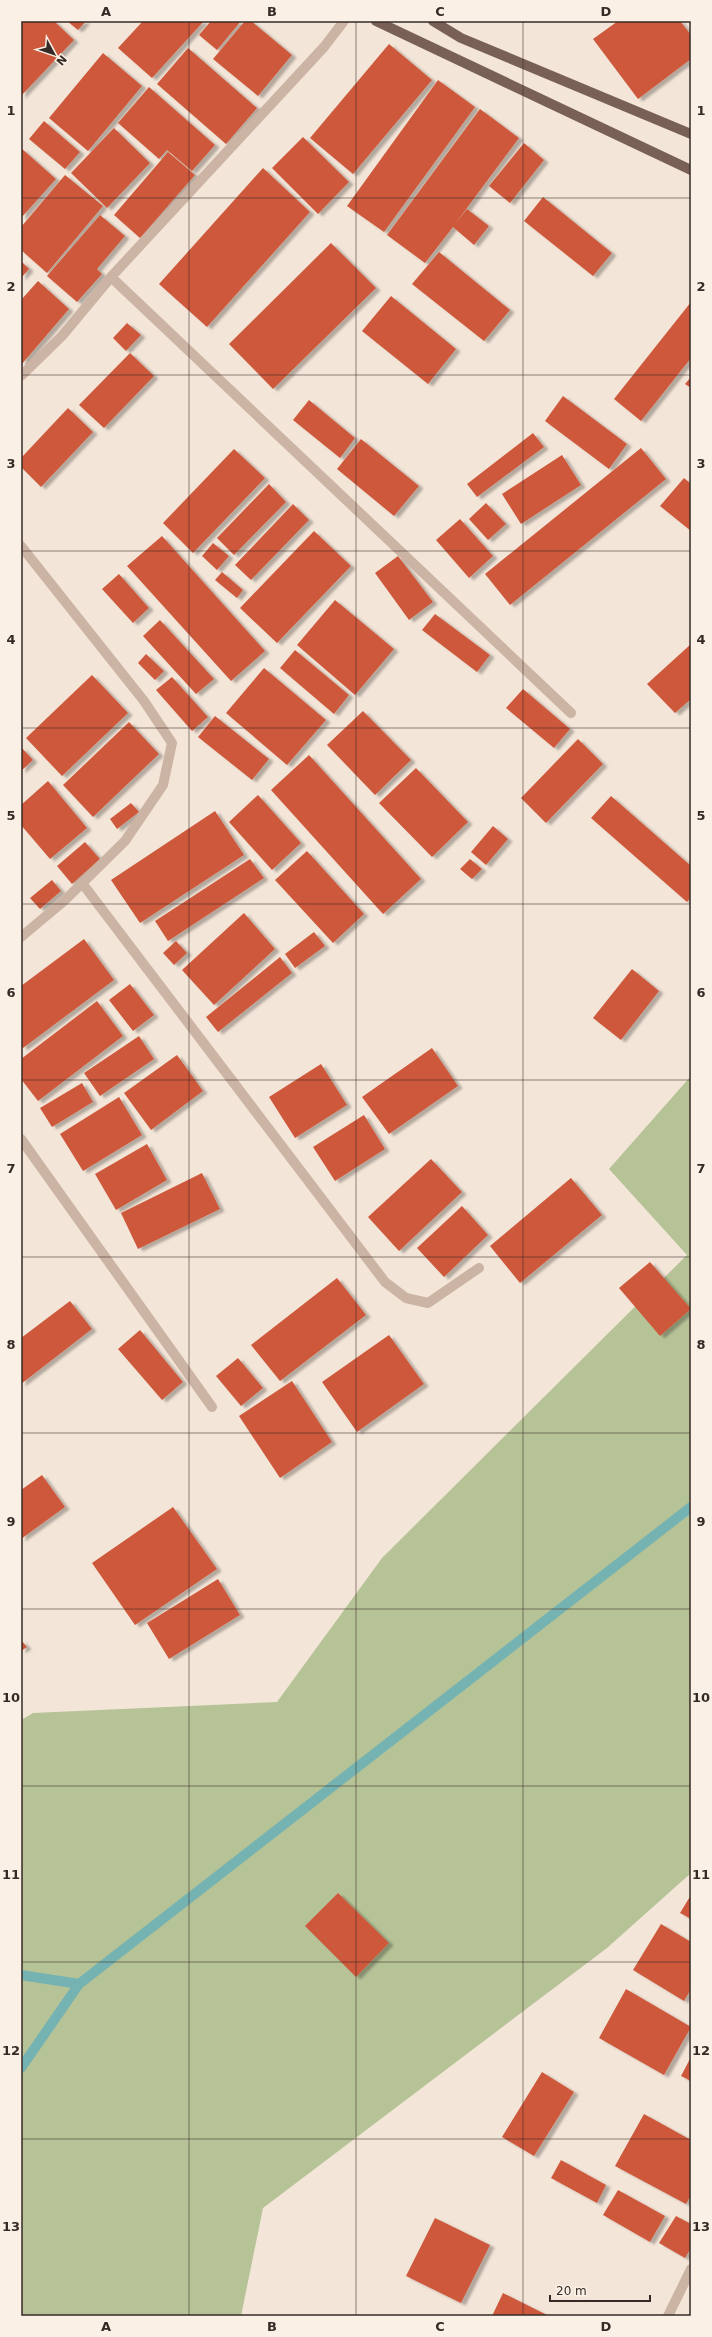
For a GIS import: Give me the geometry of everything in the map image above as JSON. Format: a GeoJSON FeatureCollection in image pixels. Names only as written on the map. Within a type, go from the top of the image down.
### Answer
{"type":"FeatureCollection","features":[{"type":"Feature","properties":{"kind":"main road"},"geometry":{"type":"LineString","coordinates":[[376,21],[691,170]]}},
{"type":"Feature","properties":{"kind":"main road"},"geometry":{"type":"LineString","coordinates":[[433,21],[461,38],[691,134]]}},
{"type":"Feature","properties":{"kind":"street"},"geometry":{"type":"LineString","coordinates":[[21,376],[62,336],[111,278],[324,47],[344,21]]}},
{"type":"Feature","properties":{"kind":"street"},"geometry":{"type":"LineString","coordinates":[[111,278],[571,713]]}},
{"type":"Feature","properties":{"kind":"street"},"geometry":{"type":"LineString","coordinates":[[21,546],[144,700],[172,743],[163,785],[125,842],[82,883],[21,937]]}},
{"type":"Feature","properties":{"kind":"street"},"geometry":{"type":"LineString","coordinates":[[82,883],[385,1282],[406,1298],[428,1303],[479,1268]]}},
{"type":"Feature","properties":{"kind":"street"},"geometry":{"type":"LineString","coordinates":[[21,1139],[212,1407]]}},
{"type":"Feature","properties":{"kind":"street"},"geometry":{"type":"LineString","coordinates":[[668,2316],[691,2270]]}},
{"type":"Feature","properties":{"kind":"green space"},"geometry":{"type":"Polygon","coordinates":[[[691,1076],[691,1873],[607,1948],[263,2208],[241,2316],[21,2316],[21,1720],[33,1713],[277,1702],[382,1558],[687,1255],[609,1169],[691,1076]]]}},
{"type":"Feature","properties":{"kind":"building"},"geometry":{"type":"Polygon","coordinates":[[[21,21],[54,21],[74,40],[21,96],[21,21]]]}},
{"type":"Feature","properties":{"kind":"building"},"geometry":{"type":"Polygon","coordinates":[[[67,21],[86,21],[78,30],[67,21]]]}},
{"type":"Feature","properties":{"kind":"building"},"geometry":{"type":"Polygon","coordinates":[[[143,21],[204,21],[152,78],[118,48],[143,21]]]}},
{"type":"Feature","properties":{"kind":"building"},"geometry":{"type":"Polygon","coordinates":[[[211,21],[241,21],[217,50],[199,35],[211,21]]]}},
{"type":"Feature","properties":{"kind":"building"},"geometry":{"type":"Polygon","coordinates":[[[245,21],[251,21],[292,55],[258,96],[213,59],[245,21]]]}},
{"type":"Feature","properties":{"kind":"building"},"geometry":{"type":"Polygon","coordinates":[[[618,21],[680,21],[691,35],[691,59],[638,99],[593,39],[618,21]]]}},
{"type":"Feature","properties":{"kind":"building"},"geometry":{"type":"Polygon","coordinates":[[[389,44],[432,80],[353,174],[310,138],[389,44]]]}},
{"type":"Feature","properties":{"kind":"building"},"geometry":{"type":"Polygon","coordinates":[[[188,48],[257,108],[226,144],[157,84],[188,48]]]}},
{"type":"Feature","properties":{"kind":"building"},"geometry":{"type":"Polygon","coordinates":[[[103,53],[142,86],[88,151],[49,118],[103,53]]]}},
{"type":"Feature","properties":{"kind":"building"},"geometry":{"type":"Polygon","coordinates":[[[438,80],[475,107],[384,232],[347,206],[438,80]]]}},
{"type":"Feature","properties":{"kind":"building"},"geometry":{"type":"Polygon","coordinates":[[[149,87],[215,145],[192,171],[167,150],[159,159],[118,123],[149,87]]]}},
{"type":"Feature","properties":{"kind":"building"},"geometry":{"type":"Polygon","coordinates":[[[480,109],[519,138],[455,224],[467,209],[489,226],[474,245],[453,227],[425,263],[387,235],[480,109]]]}},
{"type":"Feature","properties":{"kind":"building"},"geometry":{"type":"Polygon","coordinates":[[[44,121],[80,152],[65,169],[29,139],[44,121]]]}},
{"type":"Feature","properties":{"kind":"building"},"geometry":{"type":"Polygon","coordinates":[[[114,128],[150,163],[107,208],[71,173],[114,128]]]}},
{"type":"Feature","properties":{"kind":"building"},"geometry":{"type":"Polygon","coordinates":[[[303,137],[349,182],[318,214],[272,168],[303,137]]]}},
{"type":"Feature","properties":{"kind":"building"},"geometry":{"type":"Polygon","coordinates":[[[524,143],[544,160],[510,203],[489,186],[524,143]]]}},
{"type":"Feature","properties":{"kind":"building"},"geometry":{"type":"Polygon","coordinates":[[[21,148],[56,179],[21,218],[21,148]]]}},
{"type":"Feature","properties":{"kind":"building"},"geometry":{"type":"Polygon","coordinates":[[[168,152],[195,175],[140,238],[114,215],[168,152]]]}},
{"type":"Feature","properties":{"kind":"building"},"geometry":{"type":"Polygon","coordinates":[[[263,168],[310,212],[207,327],[159,284],[263,168]]]}},
{"type":"Feature","properties":{"kind":"building"},"geometry":{"type":"Polygon","coordinates":[[[65,175],[103,206],[47,273],[21,250],[21,227],[65,175]]]}},
{"type":"Feature","properties":{"kind":"building"},"geometry":{"type":"Polygon","coordinates":[[[543,197],[612,253],[593,276],[524,221],[543,197]]]}},
{"type":"Feature","properties":{"kind":"building"},"geometry":{"type":"Polygon","coordinates":[[[100,215],[125,236],[97,269],[102,274],[77,302],[47,276],[100,215]]]}},
{"type":"Feature","properties":{"kind":"building"},"geometry":{"type":"Polygon","coordinates":[[[331,243],[376,288],[273,389],[229,344],[331,243]]]}},
{"type":"Feature","properties":{"kind":"building"},"geometry":{"type":"Polygon","coordinates":[[[439,252],[510,310],[484,341],[412,284],[439,252]]]}},
{"type":"Feature","properties":{"kind":"building"},"geometry":{"type":"Polygon","coordinates":[[[21,261],[29,269],[21,278],[21,261]]]}},
{"type":"Feature","properties":{"kind":"building"},"geometry":{"type":"Polygon","coordinates":[[[38,281],[69,309],[21,365],[21,300],[38,281]]]}},
{"type":"Feature","properties":{"kind":"building"},"geometry":{"type":"Polygon","coordinates":[[[391,296],[456,349],[428,384],[362,331],[391,296]]]}},
{"type":"Feature","properties":{"kind":"building"},"geometry":{"type":"Polygon","coordinates":[[[691,302],[691,358],[641,421],[614,399],[691,302]]]}},
{"type":"Feature","properties":{"kind":"building"},"geometry":{"type":"Polygon","coordinates":[[[127,323],[141,335],[126,351],[113,338],[127,323]]]}},
{"type":"Feature","properties":{"kind":"building"},"geometry":{"type":"Polygon","coordinates":[[[130,353],[154,376],[104,428],[79,405],[130,353]]]}},
{"type":"Feature","properties":{"kind":"building"},"geometry":{"type":"Polygon","coordinates":[[[691,377],[691,388],[685,384],[691,377]]]}},
{"type":"Feature","properties":{"kind":"building"},"geometry":{"type":"Polygon","coordinates":[[[563,396],[627,444],[609,469],[545,421],[563,396]]]}},
{"type":"Feature","properties":{"kind":"building"},"geometry":{"type":"Polygon","coordinates":[[[309,400],[355,438],[340,458],[293,420],[309,400]]]}},
{"type":"Feature","properties":{"kind":"building"},"geometry":{"type":"Polygon","coordinates":[[[68,408],[93,432],[41,487],[21,467],[21,458],[68,408]]]}},
{"type":"Feature","properties":{"kind":"building"},"geometry":{"type":"Polygon","coordinates":[[[533,433],[544,447],[477,497],[467,484],[533,433]]]}},
{"type":"Feature","properties":{"kind":"building"},"geometry":{"type":"Polygon","coordinates":[[[361,439],[419,486],[394,516],[337,469],[361,439]]]}},
{"type":"Feature","properties":{"kind":"building"},"geometry":{"type":"Polygon","coordinates":[[[641,448],[666,479],[510,605],[485,574],[641,448]]]}},
{"type":"Feature","properties":{"kind":"building"},"geometry":{"type":"Polygon","coordinates":[[[234,449],[265,478],[193,553],[163,523],[234,449]]]}},
{"type":"Feature","properties":{"kind":"building"},"geometry":{"type":"Polygon","coordinates":[[[562,455],[581,485],[521,524],[502,494],[562,455]]]}},
{"type":"Feature","properties":{"kind":"building"},"geometry":{"type":"Polygon","coordinates":[[[684,478],[691,484],[691,531],[660,506],[684,478]]]}},
{"type":"Feature","properties":{"kind":"building"},"geometry":{"type":"Polygon","coordinates":[[[269,484],[286,502],[234,555],[217,538],[269,484]]]}},
{"type":"Feature","properties":{"kind":"building"},"geometry":{"type":"Polygon","coordinates":[[[486,503],[506,524],[488,540],[469,519],[486,503]]]}},
{"type":"Feature","properties":{"kind":"building"},"geometry":{"type":"Polygon","coordinates":[[[293,504],[309,520],[251,580],[235,565],[293,504]]]}},
{"type":"Feature","properties":{"kind":"building"},"geometry":{"type":"Polygon","coordinates":[[[460,519],[493,556],[469,578],[436,540],[460,519]]]}},
{"type":"Feature","properties":{"kind":"building"},"geometry":{"type":"Polygon","coordinates":[[[314,531],[351,566],[277,643],[240,608],[314,531]]]}},
{"type":"Feature","properties":{"kind":"building"},"geometry":{"type":"Polygon","coordinates":[[[162,536],[265,651],[231,681],[127,566],[162,536]]]}},
{"type":"Feature","properties":{"kind":"building"},"geometry":{"type":"Polygon","coordinates":[[[213,543],[229,556],[217,570],[202,556],[213,543]]]}},
{"type":"Feature","properties":{"kind":"building"},"geometry":{"type":"Polygon","coordinates":[[[398,556],[433,602],[409,620],[375,573],[398,556]]]}},
{"type":"Feature","properties":{"kind":"building"},"geometry":{"type":"Polygon","coordinates":[[[222,572],[243,590],[237,598],[215,580],[222,572]]]}},
{"type":"Feature","properties":{"kind":"building"},"geometry":{"type":"Polygon","coordinates":[[[119,574],[149,608],[133,623],[102,589],[119,574]]]}},
{"type":"Feature","properties":{"kind":"building"},"geometry":{"type":"Polygon","coordinates":[[[335,600],[394,649],[355,695],[297,645],[335,600]]]}},
{"type":"Feature","properties":{"kind":"building"},"geometry":{"type":"Polygon","coordinates":[[[435,614],[490,655],[477,672],[422,630],[435,614]]]}},
{"type":"Feature","properties":{"kind":"building"},"geometry":{"type":"Polygon","coordinates":[[[160,620],[214,679],[196,694],[143,636],[160,620]]]}},
{"type":"Feature","properties":{"kind":"building"},"geometry":{"type":"Polygon","coordinates":[[[691,644],[691,699],[675,713],[647,684],[691,644]]]}},
{"type":"Feature","properties":{"kind":"building"},"geometry":{"type":"Polygon","coordinates":[[[295,650],[349,695],[334,714],[280,668],[295,650]]]}},
{"type":"Feature","properties":{"kind":"building"},"geometry":{"type":"Polygon","coordinates":[[[146,654],[164,671],[155,680],[138,663],[146,654]]]}},
{"type":"Feature","properties":{"kind":"building"},"geometry":{"type":"Polygon","coordinates":[[[264,668],[326,720],[287,765],[226,713],[264,668]]]}},
{"type":"Feature","properties":{"kind":"building"},"geometry":{"type":"Polygon","coordinates":[[[92,675],[128,713],[62,776],[26,738],[92,675]]]}},
{"type":"Feature","properties":{"kind":"building"},"geometry":{"type":"Polygon","coordinates":[[[172,677],[208,717],[192,731],[156,690],[172,677]]]}},
{"type":"Feature","properties":{"kind":"building"},"geometry":{"type":"Polygon","coordinates":[[[523,689],[570,729],[554,748],[506,708],[523,689]]]}},
{"type":"Feature","properties":{"kind":"building"},"geometry":{"type":"Polygon","coordinates":[[[363,711],[411,760],[375,795],[327,745],[363,711]]]}},
{"type":"Feature","properties":{"kind":"building"},"geometry":{"type":"Polygon","coordinates":[[[215,716],[269,759],[252,780],[198,737],[215,716]]]}},
{"type":"Feature","properties":{"kind":"building"},"geometry":{"type":"Polygon","coordinates":[[[129,722],[159,754],[93,817],[63,785],[129,722]]]}},
{"type":"Feature","properties":{"kind":"building"},"geometry":{"type":"Polygon","coordinates":[[[578,739],[603,764],[546,823],[521,798],[578,739]]]}},
{"type":"Feature","properties":{"kind":"building"},"geometry":{"type":"Polygon","coordinates":[[[21,747],[33,760],[21,771],[21,747]]]}},
{"type":"Feature","properties":{"kind":"building"},"geometry":{"type":"Polygon","coordinates":[[[309,755],[421,879],[383,914],[271,790],[309,755]]]}},
{"type":"Feature","properties":{"kind":"building"},"geometry":{"type":"Polygon","coordinates":[[[416,768],[468,822],[432,857],[379,803],[416,768]]]}},
{"type":"Feature","properties":{"kind":"building"},"geometry":{"type":"Polygon","coordinates":[[[48,781],[87,828],[50,859],[21,825],[21,805],[48,781]]]}},
{"type":"Feature","properties":{"kind":"building"},"geometry":{"type":"Polygon","coordinates":[[[258,795],[301,843],[272,870],[229,822],[258,795]]]}},
{"type":"Feature","properties":{"kind":"building"},"geometry":{"type":"Polygon","coordinates":[[[611,796],[691,866],[691,897],[687,902],[591,818],[611,796]]]}},
{"type":"Feature","properties":{"kind":"building"},"geometry":{"type":"Polygon","coordinates":[[[131,803],[139,812],[117,829],[110,819],[131,803]]]}},
{"type":"Feature","properties":{"kind":"building"},"geometry":{"type":"Polygon","coordinates":[[[215,811],[244,855],[140,923],[111,880],[215,811]]]}},
{"type":"Feature","properties":{"kind":"building"},"geometry":{"type":"Polygon","coordinates":[[[493,826],[508,839],[486,865],[471,852],[493,826]]]}},
{"type":"Feature","properties":{"kind":"building"},"geometry":{"type":"Polygon","coordinates":[[[85,842],[100,859],[72,884],[57,866],[85,842]]]}},
{"type":"Feature","properties":{"kind":"building"},"geometry":{"type":"Polygon","coordinates":[[[307,851],[364,914],[333,943],[275,880],[307,851]]]}},
{"type":"Feature","properties":{"kind":"building"},"geometry":{"type":"Polygon","coordinates":[[[250,859],[264,878],[168,941],[155,921],[250,859]]]}},
{"type":"Feature","properties":{"kind":"building"},"geometry":{"type":"Polygon","coordinates":[[[470,859],[482,869],[472,879],[460,869],[470,859]]]}},
{"type":"Feature","properties":{"kind":"building"},"geometry":{"type":"Polygon","coordinates":[[[52,880],[61,891],[40,909],[30,898],[52,880]]]}},
{"type":"Feature","properties":{"kind":"building"},"geometry":{"type":"Polygon","coordinates":[[[244,913],[275,949],[214,1005],[182,970],[244,913]]]}},
{"type":"Feature","properties":{"kind":"building"},"geometry":{"type":"Polygon","coordinates":[[[314,932],[325,946],[295,968],[285,954],[314,932]]]}},
{"type":"Feature","properties":{"kind":"building"},"geometry":{"type":"Polygon","coordinates":[[[84,939],[114,980],[23,1048],[21,1045],[21,986],[84,939]]]}},
{"type":"Feature","properties":{"kind":"building"},"geometry":{"type":"Polygon","coordinates":[[[176,941],[187,953],[174,965],[163,953],[176,941]]]}},
{"type":"Feature","properties":{"kind":"building"},"geometry":{"type":"Polygon","coordinates":[[[280,957],[292,973],[218,1032],[206,1017],[280,957]]]}},
{"type":"Feature","properties":{"kind":"building"},"geometry":{"type":"Polygon","coordinates":[[[632,969],[659,991],[621,1040],[593,1018],[632,969]]]}},
{"type":"Feature","properties":{"kind":"building"},"geometry":{"type":"Polygon","coordinates":[[[130,984],[154,1015],[133,1031],[109,1000],[130,984]]]}},
{"type":"Feature","properties":{"kind":"building"},"geometry":{"type":"Polygon","coordinates":[[[97,1001],[123,1036],[38,1101],[21,1079],[21,1059],[97,1001]]]}},
{"type":"Feature","properties":{"kind":"building"},"geometry":{"type":"Polygon","coordinates":[[[139,1036],[154,1059],[100,1096],[84,1073],[139,1036]]]}},
{"type":"Feature","properties":{"kind":"building"},"geometry":{"type":"Polygon","coordinates":[[[432,1048],[458,1086],[389,1134],[362,1097],[432,1048]]]}},
{"type":"Feature","properties":{"kind":"building"},"geometry":{"type":"Polygon","coordinates":[[[177,1055],[203,1091],[151,1130],[124,1093],[177,1055]]]}},
{"type":"Feature","properties":{"kind":"building"},"geometry":{"type":"Polygon","coordinates":[[[321,1064],[347,1105],[295,1138],[269,1097],[321,1064]]]}},
{"type":"Feature","properties":{"kind":"building"},"geometry":{"type":"Polygon","coordinates":[[[82,1083],[93,1102],[52,1127],[40,1108],[82,1083]]]}},
{"type":"Feature","properties":{"kind":"building"},"geometry":{"type":"Polygon","coordinates":[[[119,1097],[142,1135],[83,1171],[60,1134],[119,1097]]]}},
{"type":"Feature","properties":{"kind":"building"},"geometry":{"type":"Polygon","coordinates":[[[364,1115],[385,1149],[335,1181],[313,1147],[364,1115]]]}},
{"type":"Feature","properties":{"kind":"building"},"geometry":{"type":"Polygon","coordinates":[[[147,1144],[167,1180],[116,1210],[95,1174],[147,1144]]]}},
{"type":"Feature","properties":{"kind":"building"},"geometry":{"type":"Polygon","coordinates":[[[431,1159],[462,1192],[399,1251],[368,1217],[431,1159]]]}},
{"type":"Feature","properties":{"kind":"building"},"geometry":{"type":"Polygon","coordinates":[[[202,1173],[220,1209],[138,1249],[121,1213],[202,1173]]]}},
{"type":"Feature","properties":{"kind":"building"},"geometry":{"type":"Polygon","coordinates":[[[571,1178],[602,1215],[520,1283],[490,1246],[571,1178]]]}},
{"type":"Feature","properties":{"kind":"building"},"geometry":{"type":"Polygon","coordinates":[[[462,1206],[488,1235],[444,1277],[417,1248],[462,1206]]]}},
{"type":"Feature","properties":{"kind":"building"},"geometry":{"type":"Polygon","coordinates":[[[650,1262],[691,1309],[660,1336],[619,1288],[650,1262]]]}},
{"type":"Feature","properties":{"kind":"building"},"geometry":{"type":"Polygon","coordinates":[[[337,1278],[366,1315],[280,1381],[251,1345],[337,1278]]]}},
{"type":"Feature","properties":{"kind":"building"},"geometry":{"type":"Polygon","coordinates":[[[70,1301],[92,1329],[21,1384],[21,1338],[70,1301]]]}},
{"type":"Feature","properties":{"kind":"building"},"geometry":{"type":"Polygon","coordinates":[[[140,1330],[183,1382],[162,1400],[118,1349],[140,1330]]]}},
{"type":"Feature","properties":{"kind":"building"},"geometry":{"type":"Polygon","coordinates":[[[389,1335],[424,1384],[357,1432],[322,1382],[389,1335]]]}},
{"type":"Feature","properties":{"kind":"building"},"geometry":{"type":"Polygon","coordinates":[[[238,1358],[263,1388],[241,1406],[216,1376],[238,1358]]]}},
{"type":"Feature","properties":{"kind":"building"},"geometry":{"type":"Polygon","coordinates":[[[292,1381],[332,1442],[280,1478],[239,1416],[292,1381]]]}},
{"type":"Feature","properties":{"kind":"building"},"geometry":{"type":"Polygon","coordinates":[[[42,1475],[65,1507],[21,1539],[21,1490],[42,1475]]]}},
{"type":"Feature","properties":{"kind":"building"},"geometry":{"type":"Polygon","coordinates":[[[173,1507],[217,1569],[135,1625],[92,1563],[173,1507]]]}},
{"type":"Feature","properties":{"kind":"building"},"geometry":{"type":"Polygon","coordinates":[[[218,1579],[240,1615],[169,1659],[147,1623],[218,1579]]]}},
{"type":"Feature","properties":{"kind":"building"},"geometry":{"type":"Polygon","coordinates":[[[21,1640],[27,1647],[21,1651],[21,1640]]]}},
{"type":"Feature","properties":{"kind":"building"},"geometry":{"type":"Polygon","coordinates":[[[338,1893],[389,1943],[356,1977],[305,1926],[338,1893]]]}},
{"type":"Feature","properties":{"kind":"building"},"geometry":{"type":"Polygon","coordinates":[[[691,1895],[691,1919],[680,1913],[691,1895]]]}},
{"type":"Feature","properties":{"kind":"building"},"geometry":{"type":"Polygon","coordinates":[[[661,1924],[691,1942],[691,1989],[684,2001],[633,1970],[661,1924]]]}},
{"type":"Feature","properties":{"kind":"building"},"geometry":{"type":"Polygon","coordinates":[[[626,1989],[691,2027],[664,2075],[599,2038],[626,1989]]]}},
{"type":"Feature","properties":{"kind":"building"},"geometry":{"type":"Polygon","coordinates":[[[691,2057],[691,2081],[681,2076],[691,2057]]]}},
{"type":"Feature","properties":{"kind":"building"},"geometry":{"type":"Polygon","coordinates":[[[542,2072],[574,2092],[534,2156],[502,2137],[542,2072]]]}},
{"type":"Feature","properties":{"kind":"building"},"geometry":{"type":"Polygon","coordinates":[[[644,2114],[691,2140],[691,2195],[686,2204],[615,2166],[644,2114]]]}},
{"type":"Feature","properties":{"kind":"building"},"geometry":{"type":"Polygon","coordinates":[[[561,2160],[606,2185],[597,2203],[551,2178],[561,2160]]]}},
{"type":"Feature","properties":{"kind":"building"},"geometry":{"type":"Polygon","coordinates":[[[618,2190],[665,2216],[650,2242],[603,2215],[618,2190]]]}},
{"type":"Feature","properties":{"kind":"building"},"geometry":{"type":"Polygon","coordinates":[[[676,2216],[691,2224],[691,2248],[685,2258],[659,2243],[676,2216]]]}},
{"type":"Feature","properties":{"kind":"building"},"geometry":{"type":"Polygon","coordinates":[[[435,2218],[490,2245],[461,2303],[406,2276],[435,2218]]]}},
{"type":"Feature","properties":{"kind":"building"},"geometry":{"type":"Polygon","coordinates":[[[503,2293],[549,2316],[492,2316],[503,2293]]]}},
{"type":"Feature","properties":{"kind":"waterway"},"geometry":{"type":"LineString","coordinates":[[21,2068],[79,1984],[691,1507]]}},
{"type":"Feature","properties":{"kind":"waterway"},"geometry":{"type":"LineString","coordinates":[[21,1975],[79,1984]]}}]}
